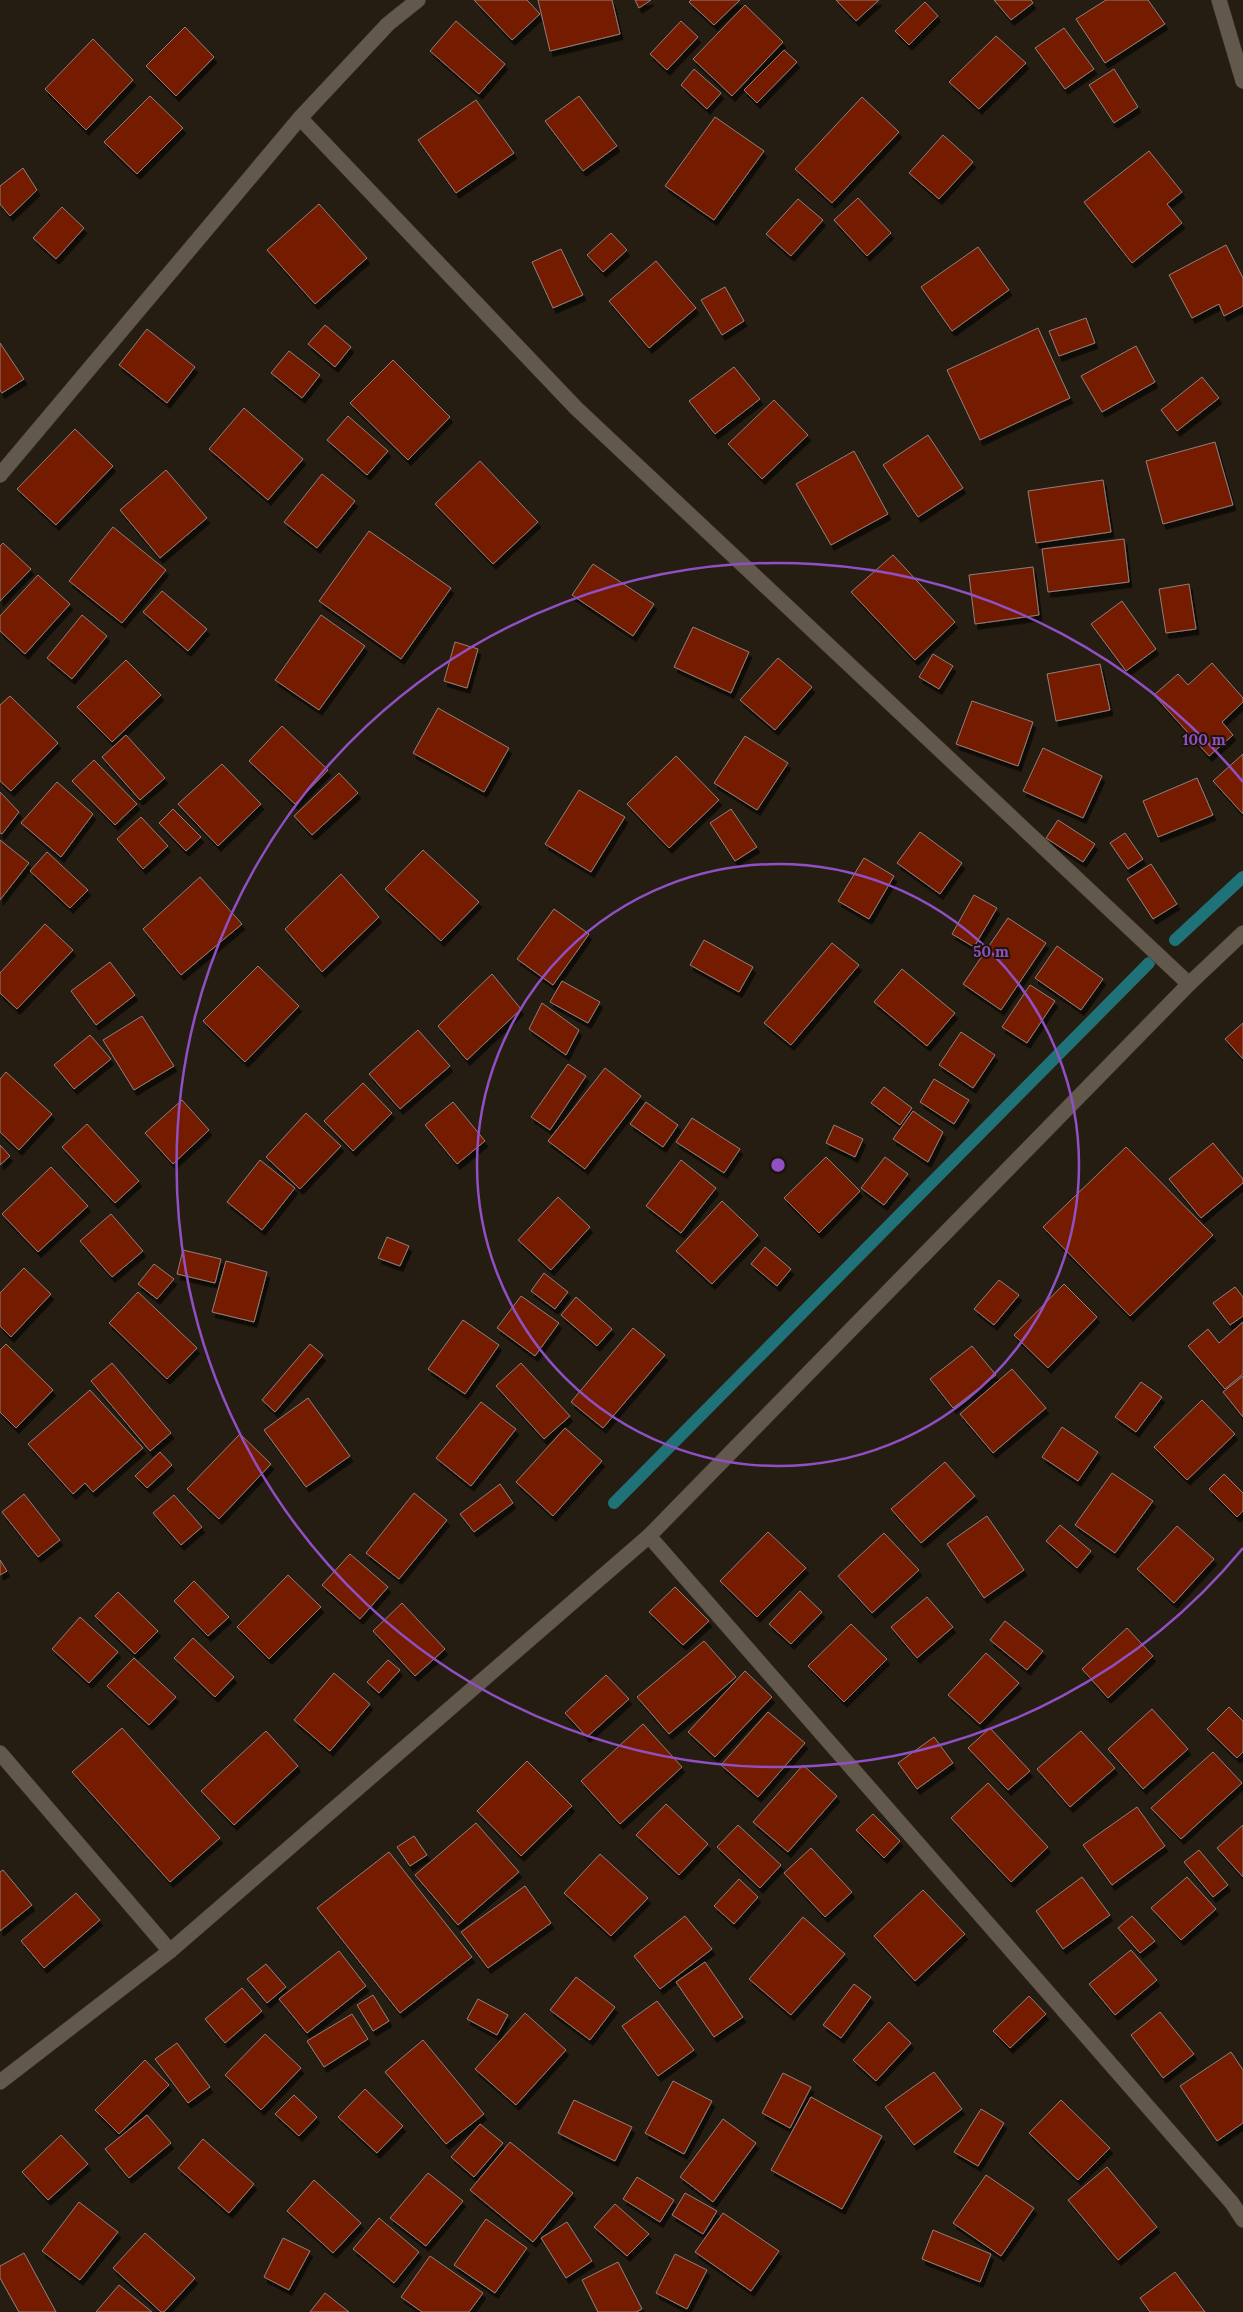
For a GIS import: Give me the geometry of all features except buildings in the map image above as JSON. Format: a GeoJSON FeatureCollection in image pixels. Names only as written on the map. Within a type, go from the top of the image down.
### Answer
{"type":"FeatureCollection","features":[{"type":"Feature","properties":{"kind":"street"},"geometry":{"type":"LineString","coordinates":[[0,475],[300,118],[388,24],[418,0]]}},
{"type":"Feature","properties":{"kind":"street"},"geometry":{"type":"LineString","coordinates":[[1219,0],[1243,80]]}},
{"type":"Feature","properties":{"kind":"street"},"geometry":{"type":"LineString","coordinates":[[300,118],[576,408],[1189,984]]}},
{"type":"Feature","properties":{"kind":"street"},"geometry":{"type":"LineString","coordinates":[[0,2082],[170,1951],[649,1536],[1189,984],[1243,933]]}},
{"type":"Feature","properties":{"kind":"street"},"geometry":{"type":"LineString","coordinates":[[649,1536],[1225,2195],[1243,2220]]}},
{"type":"Feature","properties":{"kind":"street"},"geometry":{"type":"LineString","coordinates":[[0,1753],[170,1951]]}},
{"type":"Feature","properties":{"kind":"waterway"},"geometry":{"type":"LineString","coordinates":[[1175,940],[1243,877]]}},
{"type":"Feature","properties":{"kind":"waterway"},"geometry":{"type":"LineString","coordinates":[[614,1503],[1149,963]]}}]}
